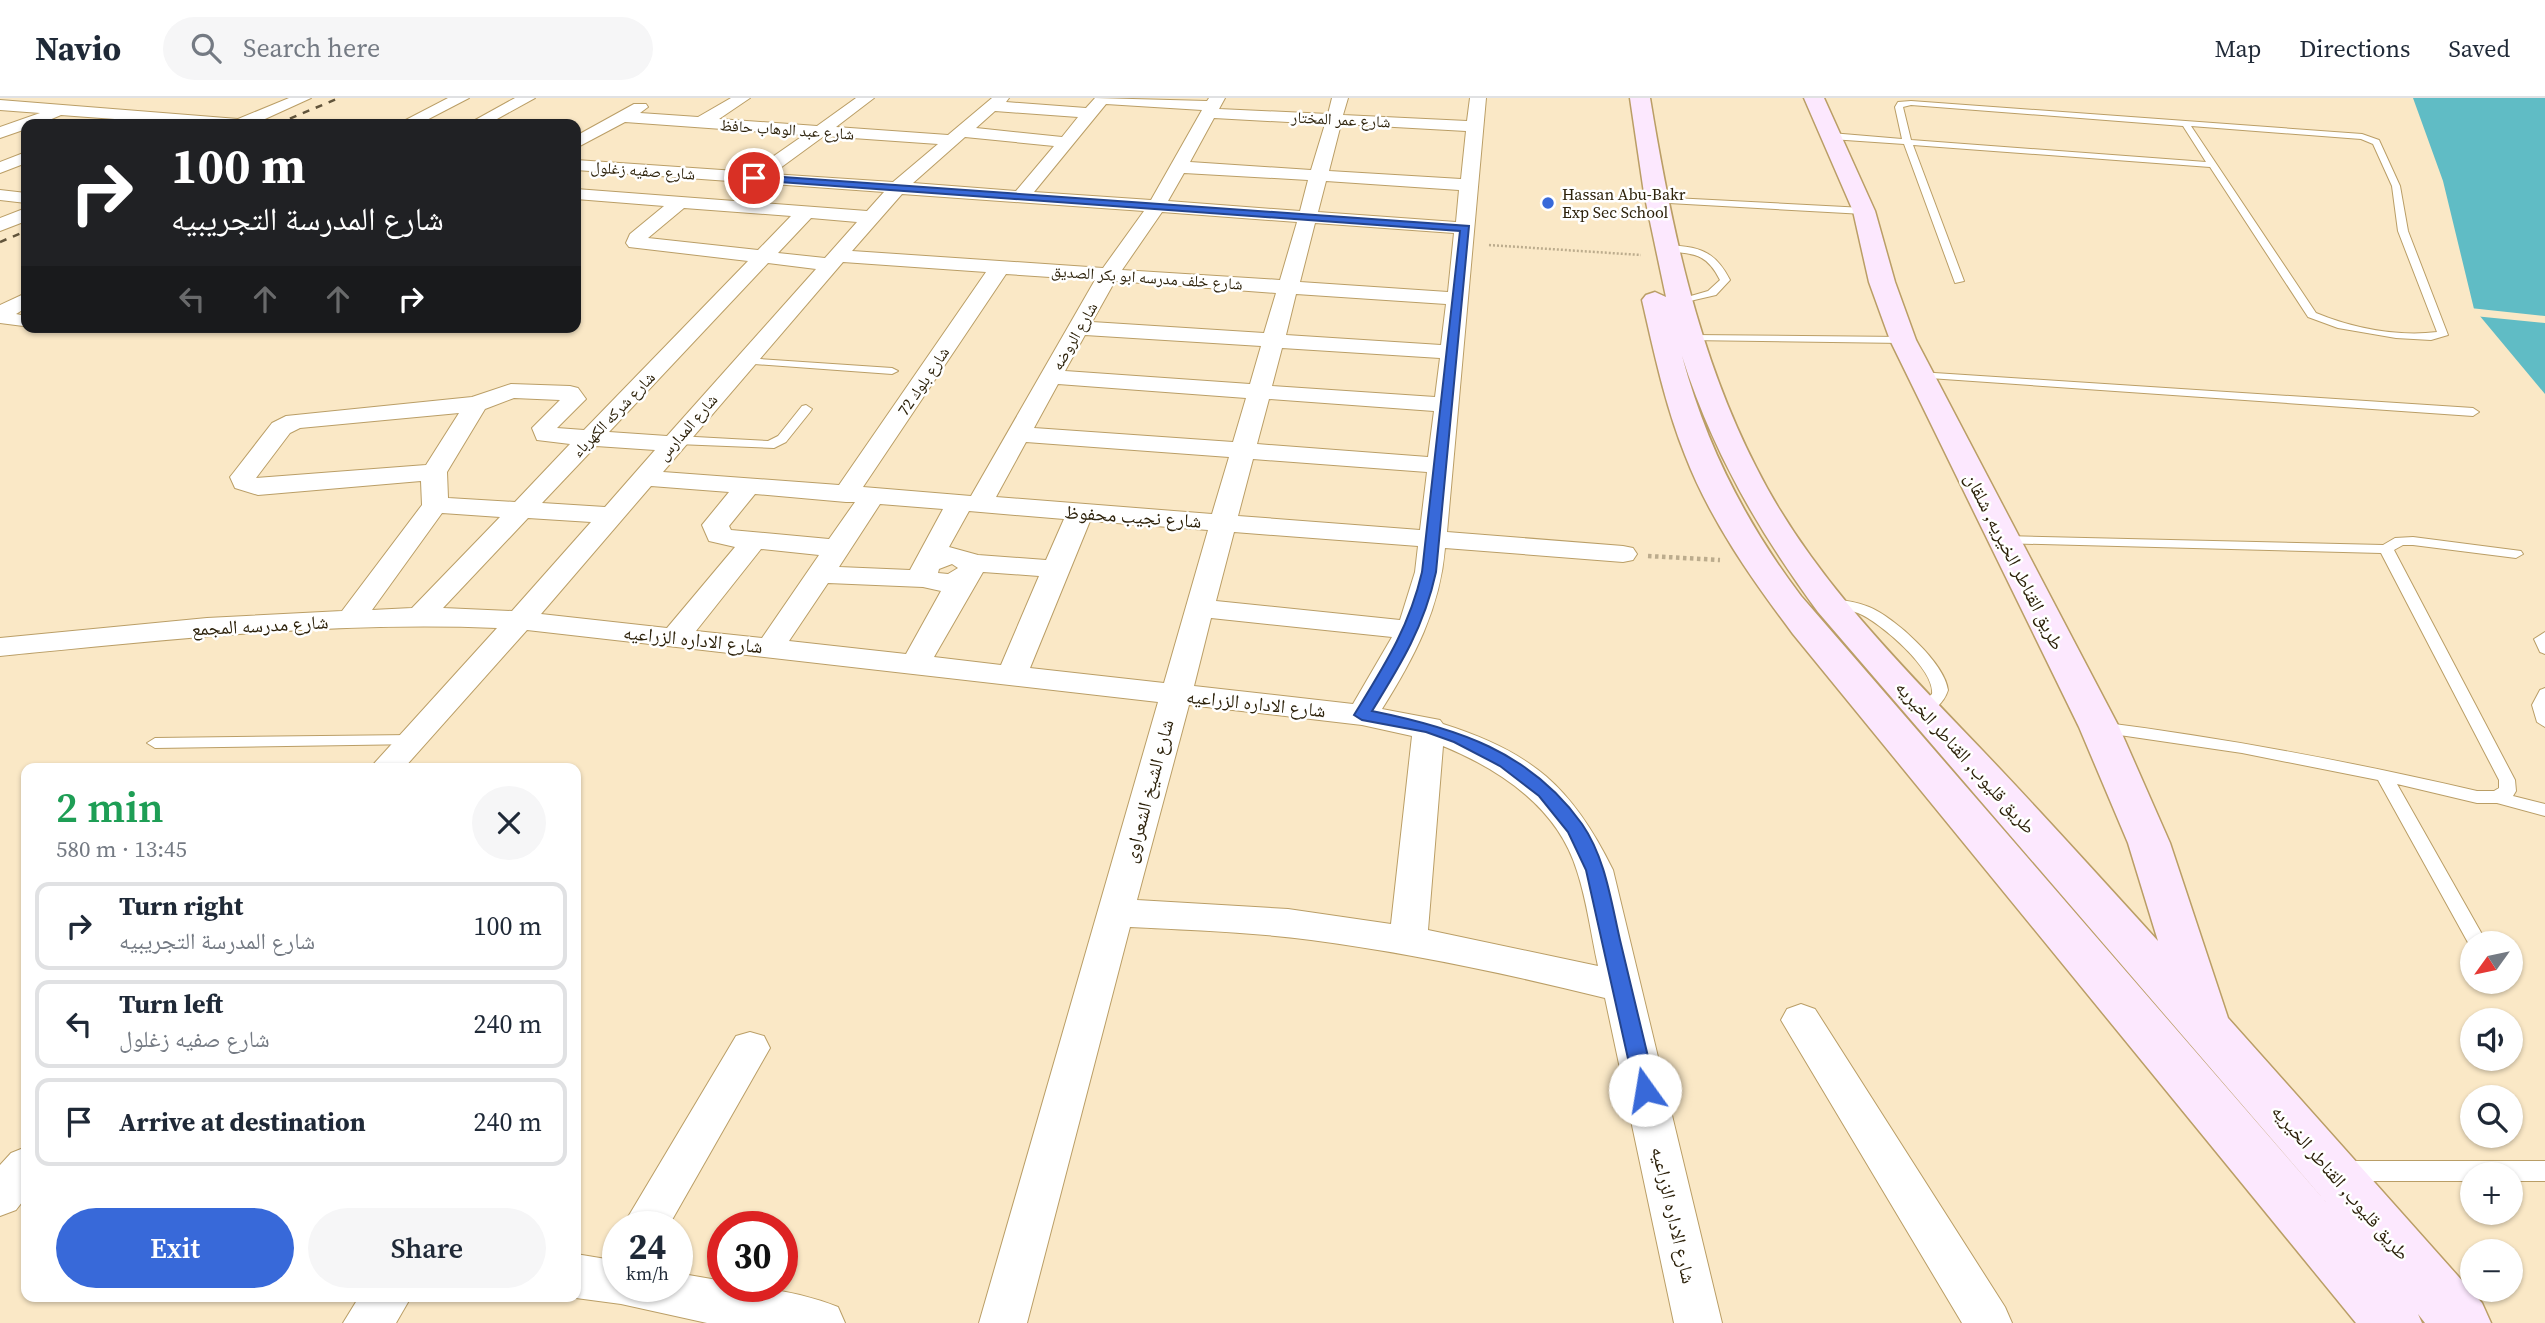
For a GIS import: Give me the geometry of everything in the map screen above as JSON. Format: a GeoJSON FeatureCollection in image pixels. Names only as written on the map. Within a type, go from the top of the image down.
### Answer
{"type":"FeatureCollection","features":[{"type":"Feature","properties":{"kind":"main road","name":"طريق قليوب, القناطر الخيريه"},"geometry":{"type":"LineString","coordinates":[[1621,98],[1651,250],[1678,338],[1742,471],[1769,517],[1830,603],[2208,1028],[2462,1323]]}},
{"type":"Feature","properties":{"kind":"main road","name":"طريق قليوب, القناطر الخيريه"},"geometry":{"type":"LineString","coordinates":[[1640,98],[1654,200],[1651,250],[1681,302],[1678,338],[1690,430],[1731,518],[1758,563],[1880,713],[2393,1323]]}},
{"type":"Feature","properties":{"kind":"main road","name":"طريق القناطر الخيريه, شلقان"},"geometry":{"type":"LineString","coordinates":[[1814,98],[1864,212],[1882,282],[1903,340],[2099,727],[2149,843],[2208,1028]]}},
{"type":"Feature","properties":{"kind":"main road"},"geometry":{"type":"LineString","coordinates":[[1880,713],[1923,708]]}},
{"type":"Feature","properties":{"kind":"street"},"geometry":{"type":"LineString","coordinates":[[253,119],[303,98]]}},
{"type":"Feature","properties":{"kind":"street"},"geometry":{"type":"LineString","coordinates":[[417,119],[461,98]]}},
{"type":"Feature","properties":{"kind":"street"},"geometry":{"type":"LineString","coordinates":[[486,119],[527,98]]}},
{"type":"Feature","properties":{"kind":"street"},"geometry":{"type":"LineString","coordinates":[[581,141],[656,98]]}},
{"type":"Feature","properties":{"kind":"street"},"geometry":{"type":"LineString","coordinates":[[702,122],[742,98]]}},
{"type":"Feature","properties":{"kind":"street"},"geometry":{"type":"LineString","coordinates":[[754,178],[866,98]]}},
{"type":"Feature","properties":{"kind":"street"},"geometry":{"type":"LineString","coordinates":[[1020,197],[1103,98]]}},
{"type":"Feature","properties":{"kind":"street","name":"شارع عمر المختار"},"geometry":{"type":"LineString","coordinates":[[1103,98],[1213,106],[1336,108],[1474,126]]}},
{"type":"Feature","properties":{"kind":"street"},"geometry":{"type":"LineString","coordinates":[[1362,715],[1388,677],[1412,630],[1426,583],[1470,184],[1474,126],[1472,99]]}},
{"type":"Feature","properties":{"kind":"street"},"geometry":{"type":"LineString","coordinates":[[123,119],[165,102]]}},
{"type":"Feature","properties":{"kind":"street"},"geometry":{"type":"LineString","coordinates":[[996,102],[1090,113]]}},
{"type":"Feature","properties":{"kind":"street","name":"شارع المدارس"},"geometry":{"type":"LineString","coordinates":[[391,763],[520,620],[897,188],[996,102]]}},
{"type":"Feature","properties":{"kind":"street"},"geometry":{"type":"LineString","coordinates":[[0,105],[181,119]]}},
{"type":"Feature","properties":{"kind":"street","name":"شارع الروضه"},"geometry":{"type":"LineString","coordinates":[[926,572],[969,504],[1019,434],[1109,274],[1156,206],[1213,106]]}},
{"type":"Feature","properties":{"kind":"street","name":"شارع الشيخ الشعراوى"},"geometry":{"type":"LineString","coordinates":[[1003,1323],[1336,108]]}},
{"type":"Feature","properties":{"kind":"street"},"geometry":{"type":"LineString","coordinates":[[39,119],[64,110]]}},
{"type":"Feature","properties":{"kind":"street","name":"شارع عبد الوهاب حافظ"},"geometry":{"type":"LineString","coordinates":[[623,117],[820,131],[1066,142]]}},
{"type":"Feature","properties":{"kind":"street"},"geometry":{"type":"LineString","coordinates":[[0,133],[21,125]]}},
{"type":"Feature","properties":{"kind":"street"},"geometry":{"type":"LineString","coordinates":[[0,150],[21,154]]}},
{"type":"Feature","properties":{"kind":"street"},"geometry":{"type":"LineString","coordinates":[[0,168],[21,158]]}},
{"type":"Feature","properties":{"kind":"street","name":"شارع صفيه زغلول"},"geometry":{"type":"LineString","coordinates":[[581,166],[1305,217],[1464,236]]}},
{"type":"Feature","properties":{"kind":"street"},"geometry":{"type":"LineString","coordinates":[[1178,167],[1470,184]]}},
{"type":"Feature","properties":{"kind":"street"},"geometry":{"type":"LineString","coordinates":[[629,198],[669,172]]}},
{"type":"Feature","properties":{"kind":"street"},"geometry":{"type":"LineString","coordinates":[[581,194],[871,217]]}},
{"type":"Feature","properties":{"kind":"street"},"geometry":{"type":"LineString","coordinates":[[0,195],[21,197]]}},
{"type":"Feature","properties":{"kind":"street","name":"شارع خلف مدرسه ابو بكر الصديق"},"geometry":{"type":"LineString","coordinates":[[680,202],[637,238],[636,243],[763,257],[1000,267],[1458,299]]}},
{"type":"Feature","properties":{"kind":"street","name":"شارع شركه الكهرباء"},"geometry":{"type":"LineString","coordinates":[[420,616],[806,212]]}},
{"type":"Feature","properties":{"kind":"street"},"geometry":{"type":"LineString","coordinates":[[0,225],[21,216]]}},
{"type":"Feature","properties":{"kind":"street","name":"شارع بلوك 72"},"geometry":{"type":"LineString","coordinates":[[770,648],[837,548],[859,495],[1000,267]]}},
{"type":"Feature","properties":{"kind":"street"},"geometry":{"type":"LineString","coordinates":[[21,302],[2,313],[2,317],[21,323]]}},
{"type":"Feature","properties":{"kind":"street"},"geometry":{"type":"LineString","coordinates":[[0,340],[21,328]]}},
{"type":"Feature","properties":{"kind":"street"},"geometry":{"type":"LineString","coordinates":[[1079,328],[1452,352]]}},
{"type":"Feature","properties":{"kind":"street"},"geometry":{"type":"LineString","coordinates":[[1051,377],[1447,405]]}},
{"type":"Feature","properties":{"kind":"street"},"geometry":{"type":"LineString","coordinates":[[434,472],[258,487],[244,483],[243,477],[281,428],[295,421],[476,404],[511,391],[570,393],[574,399],[544,428],[544,433],[549,436],[675,442]]}},
{"type":"Feature","properties":{"kind":"street"},"geometry":{"type":"LineString","coordinates":[[350,620],[435,505],[434,472],[476,404]]}},
{"type":"Feature","properties":{"kind":"street"},"geometry":{"type":"LineString","coordinates":[[1019,434],[1440,465]]}},
{"type":"Feature","properties":{"kind":"street","name":"شارع نجيب محفوظ"},"geometry":{"type":"LineString","coordinates":[[643,478],[1623,554]]}},
{"type":"Feature","properties":{"kind":"street"},"geometry":{"type":"LineString","coordinates":[[748,486],[715,526],[724,538],[837,548]]}},
{"type":"Feature","properties":{"kind":"street"},"geometry":{"type":"LineString","coordinates":[[435,505],[612,515]]}},
{"type":"Feature","properties":{"kind":"street"},"geometry":{"type":"LineString","coordinates":[[1012,675],[1080,512]]}},
{"type":"Feature","properties":{"kind":"street"},"geometry":{"type":"LineString","coordinates":[[675,637],[754,541]]}},
{"type":"Feature","properties":{"kind":"street"},"geometry":{"type":"LineString","coordinates":[[819,574],[926,572],[944,583],[967,571],[1056,569]]}},
{"type":"Feature","properties":{"kind":"street"},"geometry":{"type":"LineString","coordinates":[[915,664],[967,571]]}},
{"type":"Feature","properties":{"kind":"street"},"geometry":{"type":"LineString","coordinates":[[1198,608],[1412,630]]}},
{"type":"Feature","properties":{"kind":"street","name":"شارع مدرسه المجمع"},"geometry":{"type":"LineString","coordinates":[[0,647],[207,627],[420,616],[520,620]]}},
{"type":"Feature","properties":{"kind":"street","name":"شارع الاداره الزراعيه"},"geometry":{"type":"LineString","coordinates":[[520,620],[1362,715],[1429,727],[1460,738],[1506,762],[1545,792],[1576,829],[1595,870],[1698,1323]]}},
{"type":"Feature","properties":{"kind":"street"},"geometry":{"type":"LineString","coordinates":[[1408,940],[1429,727]]}},
{"type":"Feature","properties":{"kind":"street"},"geometry":{"type":"LineString","coordinates":[[1115,913],[1310,926],[1408,940],[1514,960],[1622,987]]}},
{"type":"Feature","properties":{"kind":"street"},"geometry":{"type":"LineString","coordinates":[[1801,1020],[1988,1323]]}},
{"type":"Feature","properties":{"kind":"street"},"geometry":{"type":"LineString","coordinates":[[653,1211],[750,1048]]}},
{"type":"Feature","properties":{"kind":"street"},"geometry":{"type":"LineString","coordinates":[[693,1297],[821,1323]]}},
{"type":"Feature","properties":{"kind":"street"},"geometry":{"type":"LineString","coordinates":[[367,1323],[384,1302]]}},
{"type":"Feature","properties":{"kind":"lane"},"geometry":{"type":"LineString","coordinates":[[1959,281],[1907,141],[1899,107],[1907,103],[2185,123],[2362,137],[2376,142],[2396,186],[2403,231],[2442,335],[2427,336],[2340,327],[2312,315],[2185,123]]}},
{"type":"Feature","properties":{"kind":"lane"},"geometry":{"type":"LineString","coordinates":[[1831,136],[2213,165]]}},
{"type":"Feature","properties":{"kind":"lane"},"geometry":{"type":"LineString","coordinates":[[1654,200],[1864,212]]}},
{"type":"Feature","properties":{"kind":"lane"},"geometry":{"type":"LineString","coordinates":[[1678,338],[1903,340]]}},
{"type":"Feature","properties":{"kind":"lane"},"geometry":{"type":"LineString","coordinates":[[745,361],[892,371]]}},
{"type":"Feature","properties":{"kind":"lane"},"geometry":{"type":"LineString","coordinates":[[1919,374],[2473,412]]}},
{"type":"Feature","properties":{"kind":"lane"},"geometry":{"type":"LineString","coordinates":[[675,442],[770,445],[782,439],[806,409]]}},
{"type":"Feature","properties":{"kind":"lane"},"geometry":{"type":"LineString","coordinates":[[2004,540],[2386,550]]}},
{"type":"Feature","properties":{"kind":"lane"},"geometry":{"type":"LineString","coordinates":[[2386,550],[2391,544],[2413,541],[2516,554]]}},
{"type":"Feature","properties":{"kind":"lane"},"geometry":{"type":"LineString","coordinates":[[2386,550],[2507,780],[2508,791],[2497,797]]}},
{"type":"Feature","properties":{"kind":"lane"},"geometry":{"type":"LineString","coordinates":[[2545,636],[2541,639],[2545,649]]}},
{"type":"Feature","properties":{"kind":"lane"},"geometry":{"type":"LineString","coordinates":[[2545,693],[2540,705],[2545,722]]}},
{"type":"Feature","properties":{"kind":"lane"},"geometry":{"type":"LineString","coordinates":[[2099,727],[2209,741],[2477,797],[2497,797],[2545,810]]}},
{"type":"Feature","properties":{"kind":"lane"},"geometry":{"type":"LineString","coordinates":[[155,743],[412,740]]}},
{"type":"Feature","properties":{"kind":"lane"},"geometry":{"type":"LineString","coordinates":[[2384,776],[2471,931]]}},
{"type":"Feature","properties":{"kind":"lane"},"geometry":{"type":"LineString","coordinates":[[2332,1171],[2545,1171]]}},
{"type":"Feature","properties":{"kind":"path"},"geometry":{"type":"LineString","coordinates":[[1464,236],[1651,250]]}},
{"type":"Feature","properties":{"kind":"path"},"geometry":{"type":"LineString","coordinates":[[1623,554],[1758,563]]}},
{"type":"Feature","properties":{"kind":"water"},"geometry":{"type":"Polygon","coordinates":[[[2413,98],[2545,98],[2545,394],[2474,309],[2443,181],[2413,98]]]}},
{"type":"Feature","properties":{"kind":"pier"},"geometry":{"type":"Polygon","coordinates":[[[2470,308],[2545,316],[2545,323],[2474,316],[2470,308]]]}},
{"type":"Feature","properties":{"kind":"railway"},"geometry":{"type":"LineString","coordinates":[[289,119],[339,98]]}},
{"type":"Feature","properties":{"kind":"railway"},"geometry":{"type":"LineString","coordinates":[[0,242],[21,233]]}},
{"type":"Feature","properties":{"kind":"place","name":"Hassan Abu-Bakr Exp Sec School"},"geometry":{"type":"Point","coordinates":[1548,203]}},
{"type":"Feature","properties":{"kind":"route"},"geometry":{"type":"LineString","coordinates":[[754,178],[1465,228],[1429,572],[1421,606],[1407,641],[1388,677],[1362,715],[1429,727],[1460,738],[1506,762],[1545,792],[1576,829],[1595,870],[1645,1090]]}}]}
